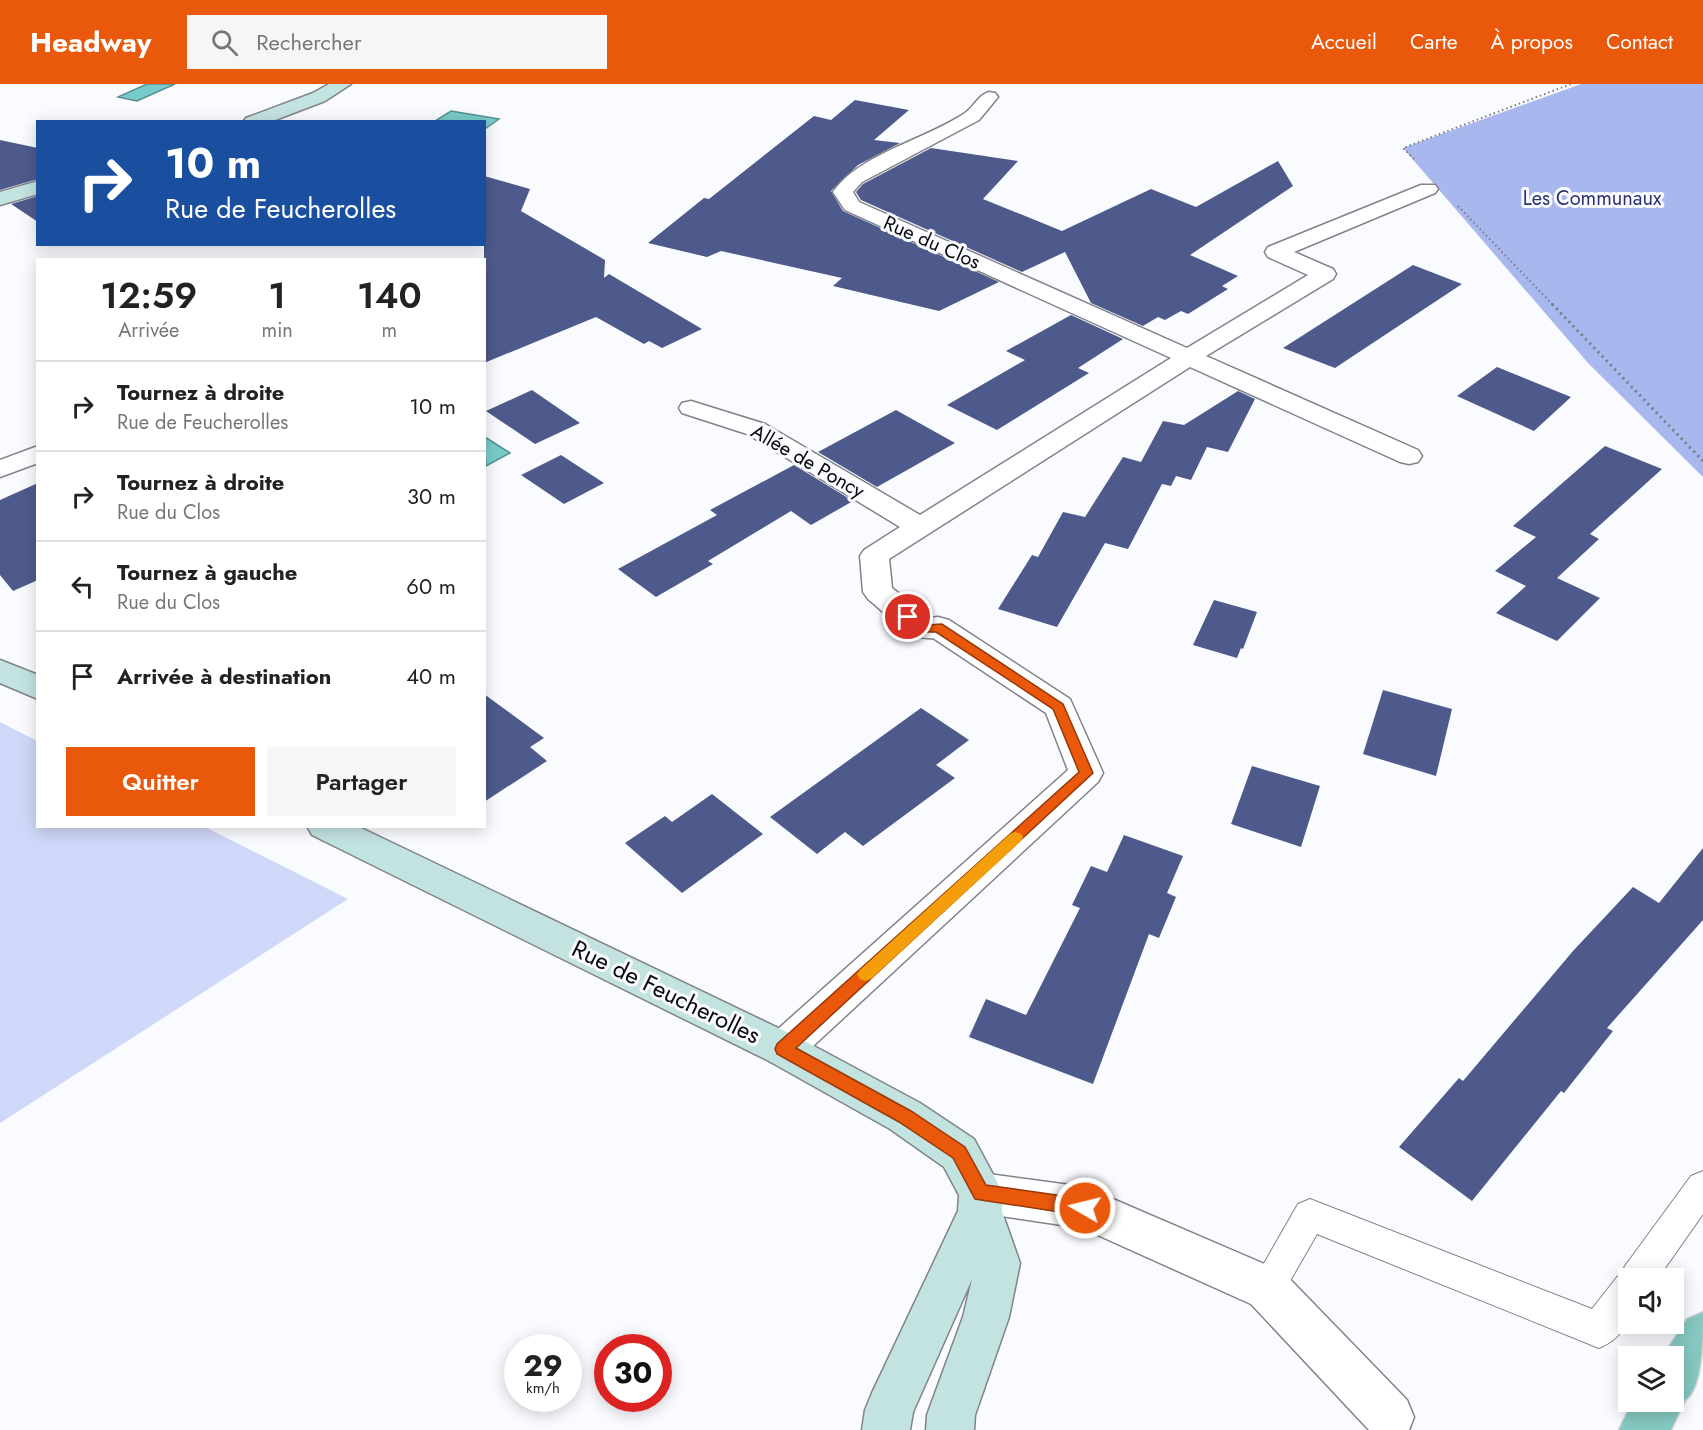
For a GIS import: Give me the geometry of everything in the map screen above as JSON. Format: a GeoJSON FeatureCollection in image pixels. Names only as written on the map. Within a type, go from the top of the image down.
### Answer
{"type":"FeatureCollection","features":[{"type":"Feature","properties":{"kind":"main road"},"geometry":{"type":"LineString","coordinates":[[1684,1365],[1703,1335]]}},
{"type":"Feature","properties":{"kind":"main road"},"geometry":{"type":"LineString","coordinates":[[1643,1430],[1654,1412]]}},
{"type":"Feature","properties":{"kind":"street"},"geometry":{"type":"LineString","coordinates":[[257,120],[319,97],[342,84]]}},
{"type":"Feature","properties":{"kind":"street","name":"Rue du Clos"},"geometry":{"type":"LineString","coordinates":[[988,97],[973,116],[855,178],[843,192],[852,206],[1409,456]]}},
{"type":"Feature","properties":{"kind":"street"},"geometry":{"type":"LineString","coordinates":[[783,1049],[1086,773],[1063,720],[1039,718],[921,640],[924,629],[878,592],[874,556],[1187,358],[1325,274],[1276,252],[1433,184]]}},
{"type":"Feature","properties":{"kind":"street"},"geometry":{"type":"LineString","coordinates":[[0,199],[36,189]]}},
{"type":"Feature","properties":{"kind":"street","name":"Allée de Poncy"},"geometry":{"type":"LineString","coordinates":[[691,408],[756,429],[920,527]]}},
{"type":"Feature","properties":{"kind":"street"},"geometry":{"type":"LineString","coordinates":[[0,469],[36,455]]}},
{"type":"Feature","properties":{"kind":"street"},"geometry":{"type":"LineString","coordinates":[[0,670],[36,687]]}},
{"type":"Feature","properties":{"kind":"street","name":"Rue de Feucherolles"},"geometry":{"type":"LineString","coordinates":[[328,828],[783,1049],[905,1116],[959,1153],[980,1203],[998,1263],[986,1317],[951,1415],[950,1430]]}},
{"type":"Feature","properties":{"kind":"street"},"geometry":{"type":"LineString","coordinates":[[886,1430],[889,1410],[980,1203],[1085,1208],[1267,1288],[1390,1417]]}},
{"type":"Feature","properties":{"kind":"lane"},"geometry":{"type":"LineString","coordinates":[[1644,1268],[1703,1187]]}},
{"type":"Feature","properties":{"kind":"lane"},"geometry":{"type":"LineString","coordinates":[[1267,1288],[1310,1215],[1599,1330],[1618,1304]]}},
{"type":"Feature","properties":{"kind":"path"},"geometry":{"type":"LineString","coordinates":[[1571,84],[1403,148],[1433,184],[1703,461]]}},
{"type":"Feature","properties":{"kind":"shaded area"},"geometry":{"type":"Polygon","coordinates":[[[147,84],[175,84],[137,101],[118,97],[147,84]]]}},
{"type":"Feature","properties":{"kind":"shaded area"},"geometry":{"type":"Polygon","coordinates":[[[451,111],[499,119],[486,128],[486,120],[437,120],[451,111]]]}},
{"type":"Feature","properties":{"kind":"shaded area"},"geometry":{"type":"Polygon","coordinates":[[[486,438],[510,453],[486,466],[486,438]]]}},
{"type":"Feature","properties":{"kind":"shaded area"},"geometry":{"type":"Polygon","coordinates":[[[0,722],[36,740],[36,828],[207,828],[348,899],[0,1123],[0,722]]]}},
{"type":"Feature","properties":{"kind":"green space","name":"Les Communaux"},"geometry":{"type":"Polygon","coordinates":[[[1581,84],[1703,84],[1703,477],[1588,363],[1403,148],[1581,84]]]}},
{"type":"Feature","properties":{"kind":"building"},"geometry":{"type":"Polygon","coordinates":[[[855,100],[909,110],[874,140],[900,143],[858,165],[831,191],[843,211],[999,282],[939,311],[833,286],[842,278],[721,251],[707,257],[648,243],[704,198],[709,199],[814,116],[831,120],[855,100]]]}},
{"type":"Feature","properties":{"kind":"building"},"geometry":{"type":"Polygon","coordinates":[[[0,140],[36,148],[36,180],[0,190],[0,140]]]}},
{"type":"Feature","properties":{"kind":"building"},"geometry":{"type":"Polygon","coordinates":[[[931,148],[1018,161],[983,199],[1062,231],[1151,189],[1196,207],[1278,161],[1293,186],[1190,255],[1238,276],[1222,286],[1228,289],[1188,314],[1181,311],[1165,320],[1158,317],[1143,326],[1091,303],[1065,252],[1022,272],[861,200],[856,192],[863,184],[931,148]]]}},
{"type":"Feature","properties":{"kind":"building"},"geometry":{"type":"Polygon","coordinates":[[[486,177],[530,189],[521,211],[605,260],[604,278],[609,274],[702,329],[662,348],[649,341],[644,344],[596,317],[486,362],[486,258],[484,258],[486,177]]]}},
{"type":"Feature","properties":{"kind":"building"},"geometry":{"type":"Polygon","coordinates":[[[36,197],[36,221],[11,204],[36,197]]]}},
{"type":"Feature","properties":{"kind":"building"},"geometry":{"type":"Polygon","coordinates":[[[1413,265],[1462,284],[1335,368],[1283,348],[1413,265]]]}},
{"type":"Feature","properties":{"kind":"building"},"geometry":{"type":"Polygon","coordinates":[[[1071,315],[1123,339],[1078,368],[1089,373],[997,430],[947,405],[1025,360],[1006,351],[1071,315]]]}},
{"type":"Feature","properties":{"kind":"building"},"geometry":{"type":"Polygon","coordinates":[[[1497,367],[1571,397],[1534,431],[1457,396],[1497,367]]]}},
{"type":"Feature","properties":{"kind":"building"},"geometry":{"type":"Polygon","coordinates":[[[532,390],[580,423],[535,444],[486,411],[532,390]]]}},
{"type":"Feature","properties":{"kind":"building"},"geometry":{"type":"Polygon","coordinates":[[[1238,391],[1255,399],[1228,452],[1207,447],[1191,480],[1176,476],[1171,486],[1162,484],[1128,549],[1105,543],[1057,627],[998,609],[1032,555],[1038,557],[1063,512],[1085,517],[1123,457],[1141,462],[1163,421],[1184,425],[1238,391]]]}},
{"type":"Feature","properties":{"kind":"building"},"geometry":{"type":"Polygon","coordinates":[[[896,410],[955,443],[877,487],[818,452],[896,410]]]}},
{"type":"Feature","properties":{"kind":"building"},"geometry":{"type":"Polygon","coordinates":[[[1605,446],[1662,469],[1590,534],[1599,539],[1557,578],[1600,598],[1557,641],[1496,613],[1526,586],[1495,571],[1536,537],[1513,526],[1605,446]]]}},
{"type":"Feature","properties":{"kind":"building"},"geometry":{"type":"Polygon","coordinates":[[[561,455],[604,483],[564,504],[521,475],[561,455]]]}},
{"type":"Feature","properties":{"kind":"building"},"geometry":{"type":"Polygon","coordinates":[[[794,465],[853,501],[811,525],[791,511],[708,561],[713,564],[656,597],[618,569],[717,515],[710,510],[794,465]]]}},
{"type":"Feature","properties":{"kind":"building"},"geometry":{"type":"Polygon","coordinates":[[[36,484],[36,581],[13,591],[0,575],[0,500],[36,484]]]}},
{"type":"Feature","properties":{"kind":"building"},"geometry":{"type":"Polygon","coordinates":[[[1214,600],[1257,612],[1243,649],[1241,648],[1237,658],[1193,645],[1214,600]]]}},
{"type":"Feature","properties":{"kind":"building"},"geometry":{"type":"Polygon","coordinates":[[[1383,690],[1452,709],[1436,776],[1363,754],[1383,690]]]}},
{"type":"Feature","properties":{"kind":"building"},"geometry":{"type":"Polygon","coordinates":[[[486,695],[544,738],[530,747],[547,761],[486,801],[486,695]]]}},
{"type":"Feature","properties":{"kind":"building"},"geometry":{"type":"Polygon","coordinates":[[[921,708],[969,740],[936,765],[955,778],[863,846],[845,832],[817,854],[770,817],[921,708]]]}},
{"type":"Feature","properties":{"kind":"building"},"geometry":{"type":"Polygon","coordinates":[[[1252,766],[1320,786],[1301,847],[1231,824],[1252,766]]]}},
{"type":"Feature","properties":{"kind":"building"},"geometry":{"type":"Polygon","coordinates":[[[712,794],[763,834],[682,893],[625,843],[665,816],[672,822],[712,794]]]}},
{"type":"Feature","properties":{"kind":"building"},"geometry":{"type":"Polygon","coordinates":[[[1124,835],[1183,856],[1167,893],[1176,897],[1159,938],[1149,934],[1093,1084],[969,1037],[986,999],[1026,1015],[1080,908],[1072,905],[1091,866],[1107,872],[1124,835]]]}},
{"type":"Feature","properties":{"kind":"building"},"geometry":{"type":"Polygon","coordinates":[[[1703,848],[1703,920],[1607,1028],[1613,1031],[1564,1093],[1561,1091],[1472,1201],[1399,1147],[1459,1078],[1463,1081],[1573,951],[1633,887],[1659,903],[1703,848]]]}},
{"type":"Feature","properties":{"kind":"slow traffic"},"geometry":{"type":"LineString","coordinates":[[865,974],[1015,837]]}},
{"type":"Feature","properties":{"kind":"route"},"geometry":{"type":"LineString","coordinates":[[908,617],[924,629],[938,627],[1059,707],[1086,773],[783,1049],[905,1116],[959,1153],[981,1193],[1085,1208]]}}]}
